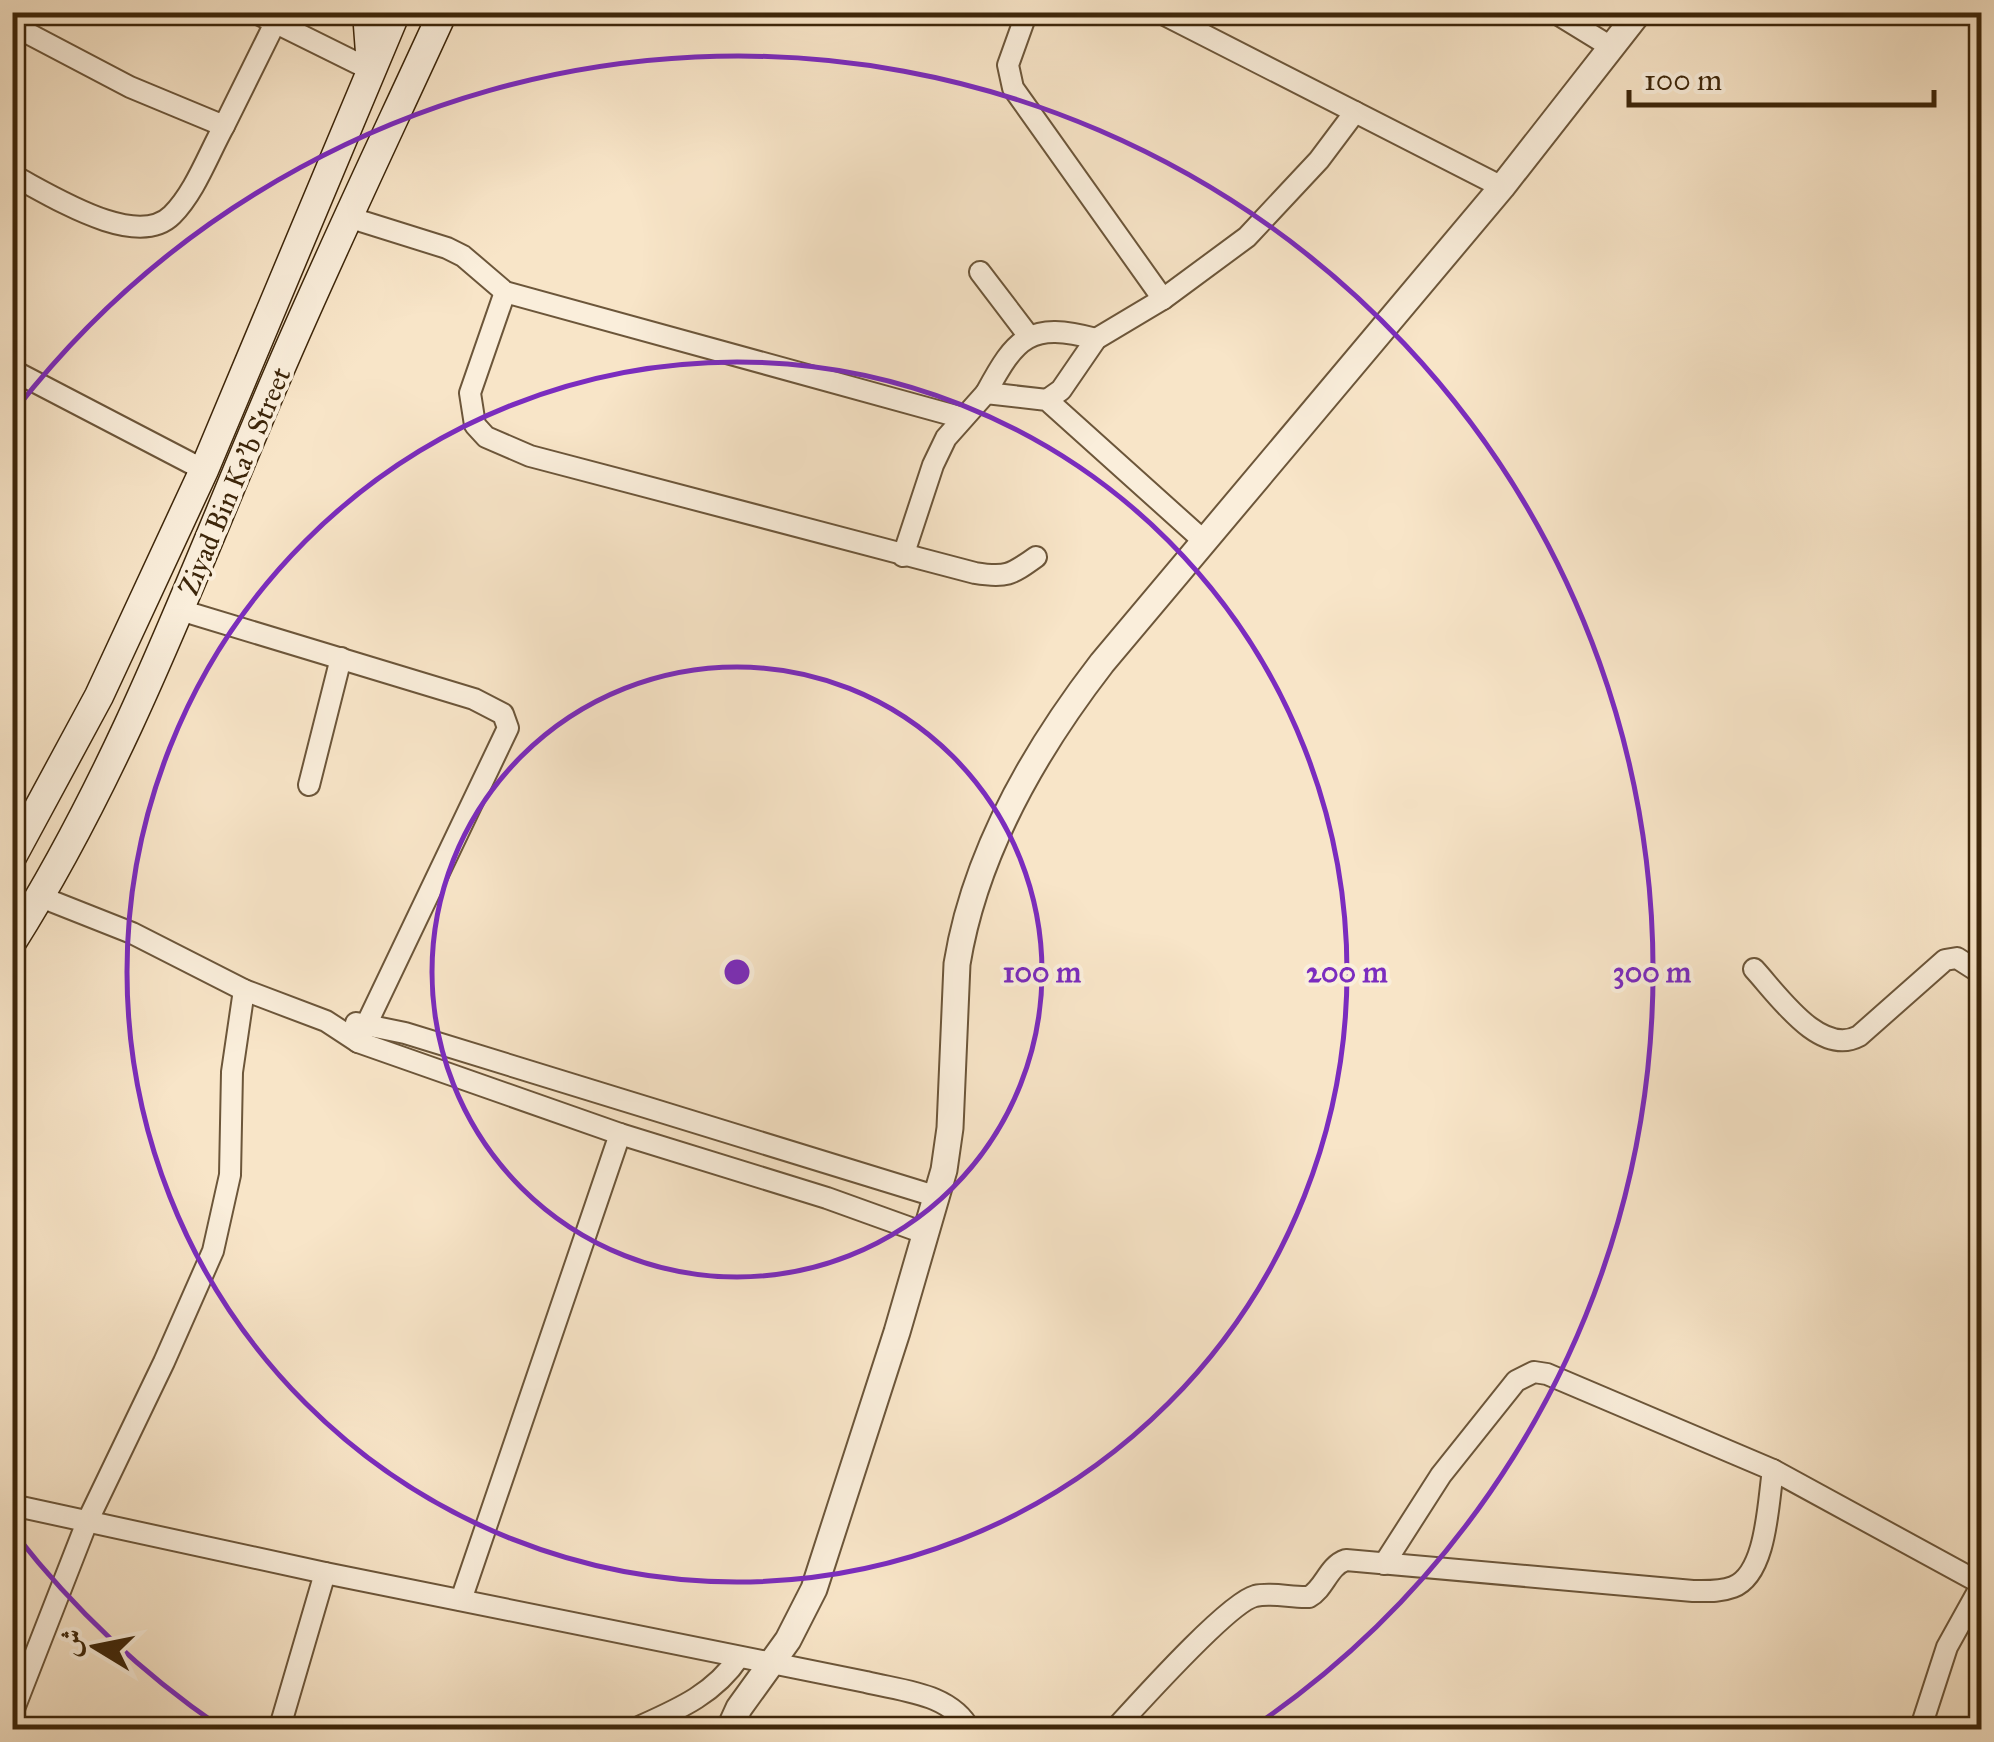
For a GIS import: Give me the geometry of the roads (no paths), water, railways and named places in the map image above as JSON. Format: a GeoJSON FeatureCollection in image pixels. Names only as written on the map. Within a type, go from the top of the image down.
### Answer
{"type":"FeatureCollection","features":[{"type":"Feature","properties":{"kind":"main road"},"geometry":{"type":"LineString","coordinates":[[368,12],[371,70]]}},
{"type":"Feature","properties":{"kind":"main road","name":"Ziyad Bin Ka'b Street"},"geometry":{"type":"LineString","coordinates":[[12,857],[98,696],[204,470],[396,12]]}},
{"type":"Feature","properties":{"kind":"main road","name":"Ziyad Bin Ka'b Street"},"geometry":{"type":"LineString","coordinates":[[12,942],[41,897],[121,744],[279,372],[443,12]]}},
{"type":"Feature","properties":{"kind":"street"},"geometry":{"type":"LineString","coordinates":[[254,12],[371,70]]}},
{"type":"Feature","properties":{"kind":"street"},"geometry":{"type":"LineString","coordinates":[[1027,12],[1008,65],[1012,88],[1163,299]]}},
{"type":"Feature","properties":{"kind":"street"},"geometry":{"type":"LineString","coordinates":[[1160,12],[1502,188]]}},
{"type":"Feature","properties":{"kind":"street"},"geometry":{"type":"LineString","coordinates":[[1554,12],[1612,47]]}},
{"type":"Feature","properties":{"kind":"street"},"geometry":{"type":"LineString","coordinates":[[729,1730],[801,1617],[814,1589],[927,1234],[950,1128],[957,964],[969,905],[982,868],[1030,770],[1062,716],[1102,663],[1502,188],[1639,12]]}},
{"type":"Feature","properties":{"kind":"street"},"geometry":{"type":"LineString","coordinates":[[12,176],[97,218],[145,229],[170,218],[224,126],[274,23]]}},
{"type":"Feature","properties":{"kind":"street"},"geometry":{"type":"LineString","coordinates":[[12,25],[130,87],[224,126]]}},
{"type":"Feature","properties":{"kind":"street"},"geometry":{"type":"LineString","coordinates":[[1047,400],[1061,390],[1096,339],[1163,299],[1247,237],[1319,160],[1355,112]]}},
{"type":"Feature","properties":{"kind":"street"},"geometry":{"type":"LineString","coordinates":[[348,217],[447,248],[506,292],[963,418]]}},
{"type":"Feature","properties":{"kind":"street"},"geometry":{"type":"LineString","coordinates":[[980,272],[1028,335]]}},
{"type":"Feature","properties":{"kind":"street"},"geometry":{"type":"LineString","coordinates":[[506,292],[470,393],[472,416],[486,437],[530,456],[903,556],[1001,577],[1036,557]]}},
{"type":"Feature","properties":{"kind":"street"},"geometry":{"type":"LineString","coordinates":[[903,556],[933,464],[946,438],[986,394],[1005,358],[1028,335],[1059,331],[1096,339]]}},
{"type":"Feature","properties":{"kind":"street"},"geometry":{"type":"LineString","coordinates":[[12,370],[204,470]]}},
{"type":"Feature","properties":{"kind":"street"},"geometry":{"type":"LineString","coordinates":[[986,394],[1047,400],[1204,542]]}},
{"type":"Feature","properties":{"kind":"street"},"geometry":{"type":"LineString","coordinates":[[180,610],[474,699],[503,714],[508,728],[362,1033]]}},
{"type":"Feature","properties":{"kind":"street"},"geometry":{"type":"LineString","coordinates":[[309,785],[340,658]]}},
{"type":"Feature","properties":{"kind":"street"},"geometry":{"type":"LineString","coordinates":[[41,897],[132,934],[244,990],[620,1134],[827,1198],[927,1234]]}},
{"type":"Feature","properties":{"kind":"street"},"geometry":{"type":"LineString","coordinates":[[1754,970],[1814,1032],[1844,1042],[1860,1036],[1946,960],[1957,958],[1982,974]]}},
{"type":"Feature","properties":{"kind":"street"},"geometry":{"type":"LineString","coordinates":[[12,1714],[86,1522],[213,1250],[230,1175],[232,1072],[244,990]]}},
{"type":"Feature","properties":{"kind":"street"},"geometry":{"type":"LineString","coordinates":[[362,1033],[405,1032],[938,1197]]}},
{"type":"Feature","properties":{"kind":"street"},"geometry":{"type":"LineString","coordinates":[[462,1600],[620,1134]]}},
{"type":"Feature","properties":{"kind":"street"},"geometry":{"type":"LineString","coordinates":[[1384,1564],[1441,1475],[1516,1381],[1530,1373],[1547,1374],[1773,1470],[1982,1584],[1947,1646],[1920,1730]]}},
{"type":"Feature","properties":{"kind":"street"},"geometry":{"type":"LineString","coordinates":[[1114,1730],[1184,1656],[1244,1601],[1260,1595],[1309,1597],[1338,1563],[1346,1560],[1693,1591],[1733,1587],[1754,1568],[1773,1470]]}},
{"type":"Feature","properties":{"kind":"street"},"geometry":{"type":"LineString","coordinates":[[12,1505],[938,1700],[961,1714],[970,1730]]}},
{"type":"Feature","properties":{"kind":"street"},"geometry":{"type":"LineString","coordinates":[[279,1730],[325,1573]]}},
{"type":"Feature","properties":{"kind":"street"},"geometry":{"type":"LineString","coordinates":[[632,1730],[700,1698],[724,1678],[739,1657]]}}]}
